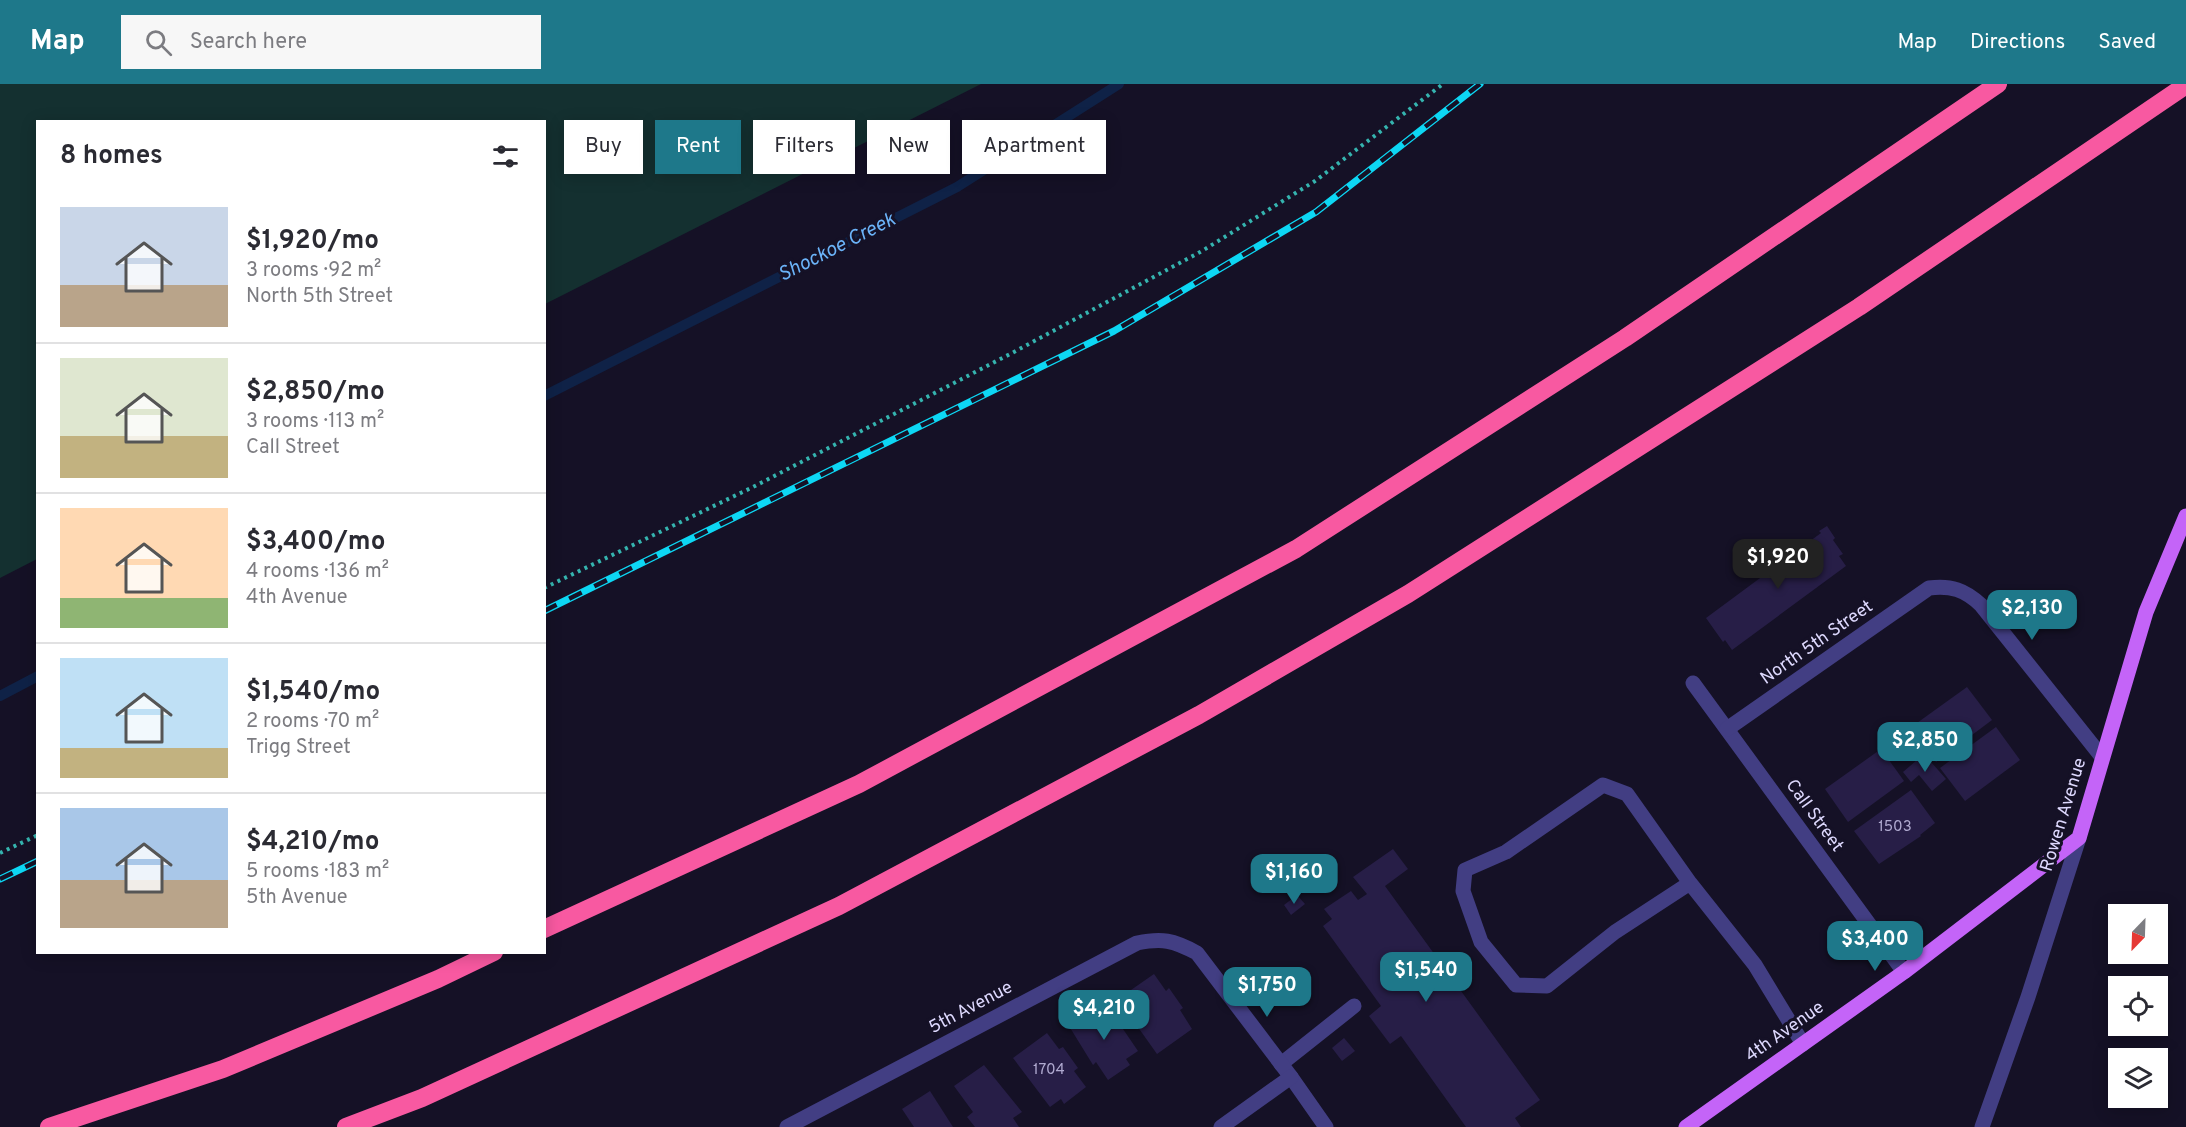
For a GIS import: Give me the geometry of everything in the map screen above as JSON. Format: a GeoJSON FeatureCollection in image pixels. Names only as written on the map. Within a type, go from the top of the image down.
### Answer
{"type":"FeatureCollection","features":[{"type":"Feature","properties":{"kind":"highway"},"geometry":{"type":"LineString","coordinates":[[546,928],[859,784],[1296,549],[1625,338],[1998,84]]}},
{"type":"Feature","properties":{"kind":"highway"},"geometry":{"type":"LineString","coordinates":[[346,1127],[422,1098],[839,906],[1199,715],[1408,594],[1849,314],[2186,85]]}},
{"type":"Feature","properties":{"kind":"highway"},"geometry":{"type":"LineString","coordinates":[[49,1127],[223,1069],[438,979],[490,954]]}},
{"type":"Feature","properties":{"kind":"main road","name":"Rowen Avenue"},"geometry":{"type":"LineString","coordinates":[[2079,838],[2146,612],[2179,528],[2186,516]]}},
{"type":"Feature","properties":{"kind":"main road","name":"4th Avenue"},"geometry":{"type":"LineString","coordinates":[[1686,1127],[1904,972],[2079,838]]}},
{"type":"Feature","properties":{"kind":"street","name":"North 5th Street"},"geometry":{"type":"LineString","coordinates":[[1727,729],[1929,588],[1942,586],[1957,588],[1970,595],[1981,605],[2102,758]]}},
{"type":"Feature","properties":{"kind":"street","name":"Call Street"},"geometry":{"type":"LineString","coordinates":[[1694,683],[1904,972]]}},
{"type":"Feature","properties":{"kind":"street"},"geometry":{"type":"LineString","coordinates":[[1690,883],[1615,932],[1547,986],[1516,985],[1481,942],[1463,891],[1465,870],[1506,852],[1603,785],[1627,794],[1690,883],[1755,965],[1803,1044]]}},
{"type":"Feature","properties":{"kind":"street","name":"Rowen Avenue"},"geometry":{"type":"LineString","coordinates":[[1982,1127],[2028,997],[2079,838]]}},
{"type":"Feature","properties":{"kind":"street","name":"5th Avenue"},"geometry":{"type":"LineString","coordinates":[[787,1127],[1137,943],[1157,939],[1178,943],[1197,953],[1281,1064]]}},
{"type":"Feature","properties":{"kind":"street"},"geometry":{"type":"LineString","coordinates":[[1326,1127],[1281,1064],[1354,1006]]}},
{"type":"Feature","properties":{"kind":"street"},"geometry":{"type":"LineString","coordinates":[[1221,1127],[1291,1077]]}},
{"type":"Feature","properties":{"kind":"path"},"geometry":{"type":"LineString","coordinates":[[546,587],[753,487],[1012,353],[1202,251],[1315,181],[1443,84]]}},
{"type":"Feature","properties":{"kind":"path"},"geometry":{"type":"LineString","coordinates":[[0,853],[36,836]]}},
{"type":"Feature","properties":{"kind":"green space"},"geometry":{"type":"Polygon","coordinates":[[[0,84],[981,84],[910,120],[867,120],[867,142],[855,148],[855,120],[753,120],[753,174],[803,174],[546,303],[546,120],[36,120],[36,560],[0,578],[0,84]]]}},
{"type":"Feature","properties":{"kind":"building"},"geometry":{"type":"Polygon","coordinates":[[[1827,526],[1843,554],[1839,556],[1846,566],[1732,650],[1725,640],[1723,642],[1706,618],[1821,533],[1819,531],[1827,526]]]}},
{"type":"Feature","properties":{"kind":"building"},"geometry":{"type":"Polygon","coordinates":[[[1967,687],[1992,720],[1936,762],[1910,728],[1967,687]]]}},
{"type":"Feature","properties":{"kind":"building"},"geometry":{"type":"Polygon","coordinates":[[[1996,727],[2020,760],[1965,801],[1940,768],[1996,727]]]}},
{"type":"Feature","properties":{"kind":"building"},"geometry":{"type":"Polygon","coordinates":[[[1881,749],[1904,781],[1848,822],[1825,789],[1881,749]]]}},
{"type":"Feature","properties":{"kind":"building"},"geometry":{"type":"Polygon","coordinates":[[[1924,754],[1946,779],[1932,791],[1919,775],[1911,782],[1903,772],[1924,754]]]}},
{"type":"Feature","properties":{"kind":"building"},"geometry":{"type":"Polygon","coordinates":[[[1911,790],[1935,823],[1921,836],[1879,864],[1854,831],[1911,790]]]}},
{"type":"Feature","properties":{"kind":"building"},"geometry":{"type":"Polygon","coordinates":[[[1393,849],[1408,869],[1385,886],[1540,1100],[1515,1118],[1521,1127],[1466,1127],[1401,1036],[1390,1044],[1369,1016],[1381,1006],[1323,926],[1332,919],[1324,909],[1351,891],[1358,900],[1367,894],[1353,877],[1393,849]]]}},
{"type":"Feature","properties":{"kind":"building"},"geometry":{"type":"Polygon","coordinates":[[[1297,895],[1305,904],[1291,915],[1284,905],[1297,895]]]}},
{"type":"Feature","properties":{"kind":"building"},"geometry":{"type":"Polygon","coordinates":[[[1154,974],[1166,991],[1169,988],[1183,1008],[1180,1010],[1192,1029],[1157,1054],[1118,999],[1154,974]]]}},
{"type":"Feature","properties":{"kind":"building"},"geometry":{"type":"Polygon","coordinates":[[[1101,1004],[1107,1012],[1110,1010],[1138,1051],[1126,1059],[1130,1065],[1108,1080],[1096,1062],[1093,1065],[1069,1026],[1101,1004]]]}},
{"type":"Feature","properties":{"kind":"building"},"geometry":{"type":"Polygon","coordinates":[[[1047,1033],[1059,1049],[1063,1047],[1078,1068],[1074,1071],[1086,1087],[1064,1104],[1061,1099],[1050,1107],[1013,1058],[1047,1033]]]}},
{"type":"Feature","properties":{"kind":"building"},"geometry":{"type":"Polygon","coordinates":[[[1344,1038],[1355,1051],[1342,1061],[1332,1048],[1344,1038]]]}},
{"type":"Feature","properties":{"kind":"building"},"geometry":{"type":"Polygon","coordinates":[[[984,1065],[1022,1112],[1013,1118],[1019,1127],[975,1127],[967,1117],[973,1112],[954,1086],[984,1065]]]}},
{"type":"Feature","properties":{"kind":"building"},"geometry":{"type":"Polygon","coordinates":[[[930,1091],[953,1127],[914,1127],[902,1109],[930,1091]]]}},
{"type":"Feature","properties":{"kind":"waterway","name":"Shockoe Creek"},"geometry":{"type":"LineString","coordinates":[[546,395],[957,187],[1119,84]]}},
{"type":"Feature","properties":{"kind":"waterway","name":"Shockoe Creek"},"geometry":{"type":"LineString","coordinates":[[0,696],[36,677]]}},
{"type":"Feature","properties":{"kind":"railway"},"geometry":{"type":"LineString","coordinates":[[546,610],[1114,331],[1316,212],[1480,84]]}},
{"type":"Feature","properties":{"kind":"railway"},"geometry":{"type":"LineString","coordinates":[[0,879],[36,862]]}}]}
